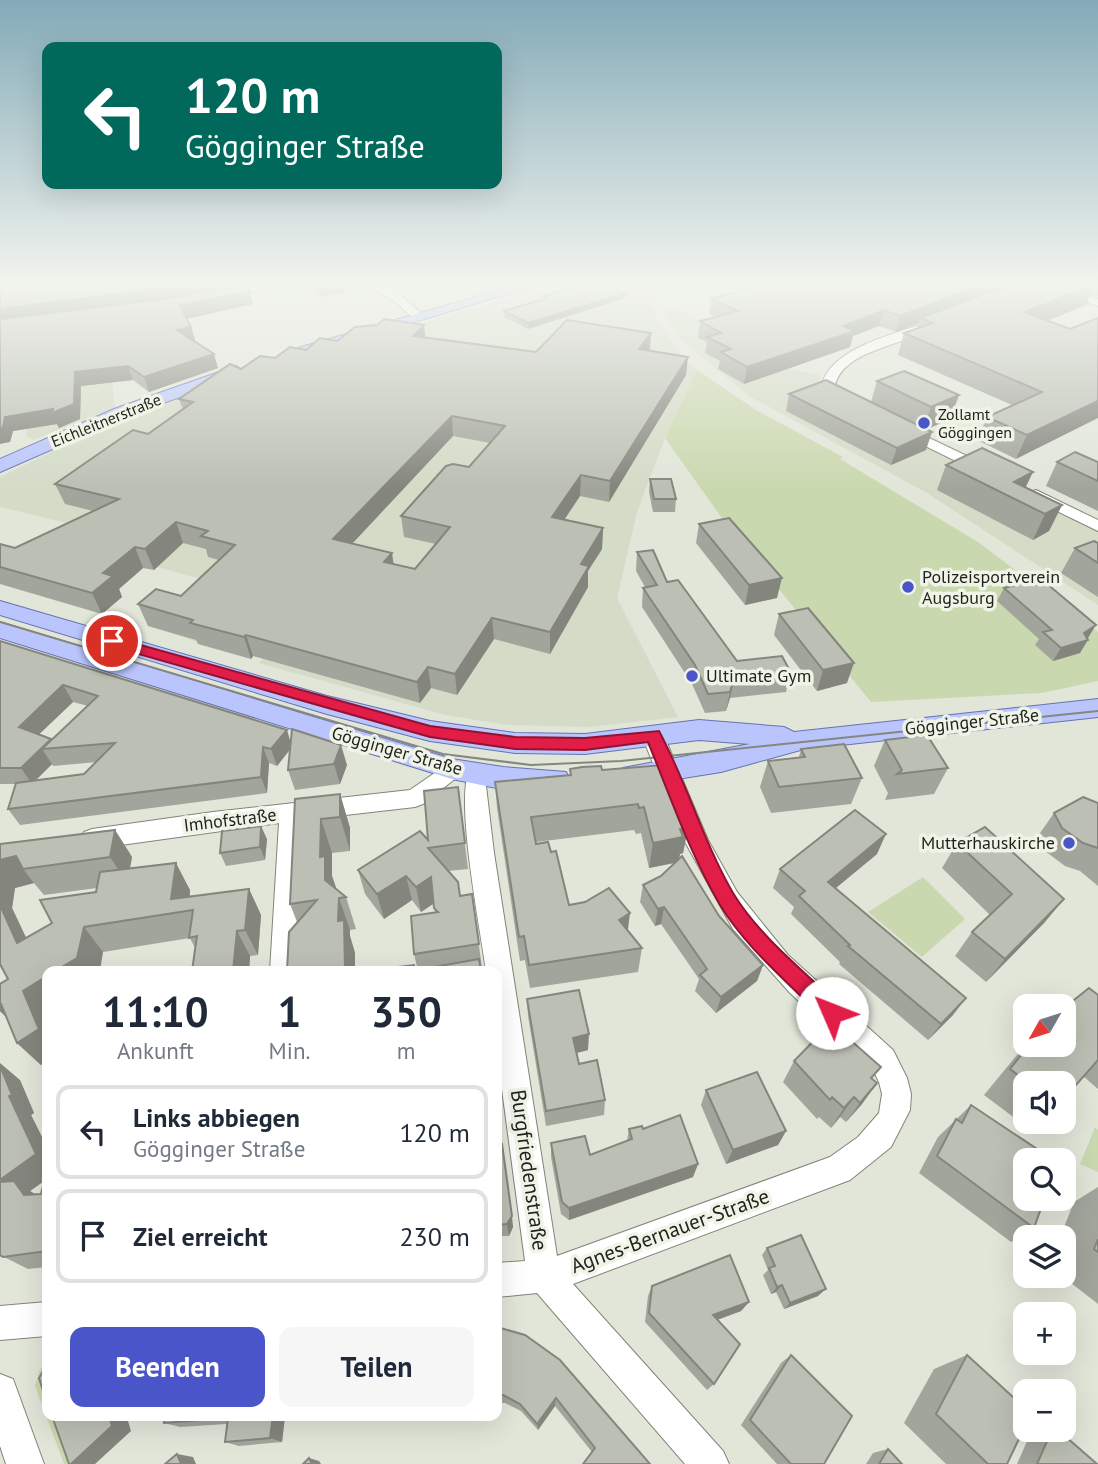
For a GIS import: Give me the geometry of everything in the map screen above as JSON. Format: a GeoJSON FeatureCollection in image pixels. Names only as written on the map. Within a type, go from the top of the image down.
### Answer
{"type":"FeatureCollection","features":[{"type":"Feature","properties":{"kind":"main road"},"geometry":{"type":"LineString","coordinates":[[281,358],[303,351]]}},
{"type":"Feature","properties":{"kind":"main road","name":"Eichleitnerstraße"},"geometry":{"type":"LineString","coordinates":[[0,466],[120,413],[256,365]]}},
{"type":"Feature","properties":{"kind":"main road","name":"Gögginger Straße"},"geometry":{"type":"LineString","coordinates":[[0,608],[327,705],[430,732],[515,743],[585,744],[699,730],[804,739]]}},
{"type":"Feature","properties":{"kind":"main road","name":"Gögginger Straße"},"geometry":{"type":"LineString","coordinates":[[0,630],[465,772],[539,781],[596,779],[721,762],[804,739],[1098,708]]}},
{"type":"Feature","properties":{"kind":"street"},"geometry":{"type":"LineString","coordinates":[[856,406],[828,387],[827,381],[833,369],[865,351]]}},
{"type":"Feature","properties":{"kind":"street"},"geometry":{"type":"LineString","coordinates":[[888,422],[997,476]]}},
{"type":"Feature","properties":{"kind":"street"},"geometry":{"type":"LineString","coordinates":[[1019,487],[1098,526]]}},
{"type":"Feature","properties":{"kind":"street","name":"Agnes-Bernauer-Straße"},"geometry":{"type":"LineString","coordinates":[[502,1280],[544,1276],[583,1265],[839,1169],[869,1151],[885,1132],[895,1112],[899,1093],[894,1076],[883,1060],[784,966],[736,912],[698,843],[653,736]]}},
{"type":"Feature","properties":{"kind":"street","name":"Imhofstraße"},"geometry":{"type":"LineString","coordinates":[[74,842],[415,798],[465,772]]}},
{"type":"Feature","properties":{"kind":"street","name":"Burgfriedenstraße"},"geometry":{"type":"LineString","coordinates":[[465,772],[475,786],[499,966]]}},
{"type":"Feature","properties":{"kind":"street"},"geometry":{"type":"LineString","coordinates":[[283,966],[291,812]]}},
{"type":"Feature","properties":{"kind":"street","name":"Burgfriedenstraße"},"geometry":{"type":"LineString","coordinates":[[502,989],[544,1276],[606,1350],[710,1464]]}},
{"type":"Feature","properties":{"kind":"street"},"geometry":{"type":"LineString","coordinates":[[0,1323],[42,1319]]}},
{"type":"Feature","properties":{"kind":"street"},"geometry":{"type":"LineString","coordinates":[[0,1392],[25,1464]]}},
{"type":"Feature","properties":{"kind":"shaded area"},"geometry":{"type":"Polygon","coordinates":[[[328,351],[678,351],[697,370],[665,438],[637,512],[617,598],[678,717],[589,727],[508,725],[445,715],[259,663],[268,653],[259,650],[251,659],[148,626],[168,607],[209,581],[157,567],[176,549],[0,507],[0,477],[101,428],[238,378],[328,351]]]}},
{"type":"Feature","properties":{"kind":"shaded area"},"geometry":{"type":"Polygon","coordinates":[[[695,351],[758,351],[791,369],[820,375],[820,383],[1098,530],[1098,605],[927,493],[749,396],[695,351]]]}},
{"type":"Feature","properties":{"kind":"shaded area"},"geometry":{"type":"Polygon","coordinates":[[[112,382],[115,407],[33,440],[26,436],[33,383],[112,382]]]}},
{"type":"Feature","properties":{"kind":"green space","name":"Polizeisportverein Augsburg"},"geometry":{"type":"Polygon","coordinates":[[[697,370],[756,410],[843,457],[840,459],[978,542],[1098,632],[1098,681],[1042,693],[871,702],[729,528],[665,438],[697,370]]]}},
{"type":"Feature","properties":{"kind":"green space"},"geometry":{"type":"Polygon","coordinates":[[[923,877],[965,919],[922,957],[868,912],[923,877]]]}},
{"type":"Feature","properties":{"kind":"green space"},"geometry":{"type":"Polygon","coordinates":[[[1095,1127],[1098,1130],[1098,1172],[1080,1164],[1095,1127]]]}},
{"type":"Feature","properties":{"kind":"green space"},"geometry":{"type":"Polygon","coordinates":[[[42,1366],[42,1405],[35,1386],[42,1366]]]}},
{"type":"Feature","properties":{"kind":"green space"},"geometry":{"type":"Polygon","coordinates":[[[48,1421],[73,1421],[89,1464],[64,1464],[48,1421]]]}},
{"type":"Feature","properties":{"kind":"building"},"geometry":{"type":"Polygon","coordinates":[[[0,351],[210,351],[214,354],[144,377],[128,366],[75,372],[74,404],[52,413],[53,409],[5,417],[3,427],[0,428],[0,351]]]}},
{"type":"Feature","properties":{"kind":"building"},"geometry":{"type":"Polygon","coordinates":[[[284,351],[653,351],[688,357],[610,481],[581,475],[552,517],[603,528],[581,564],[589,566],[550,632],[492,618],[455,674],[428,667],[417,682],[246,635],[244,637],[190,623],[193,620],[138,604],[156,589],[181,596],[235,545],[201,536],[208,531],[176,522],[145,549],[135,547],[103,573],[113,576],[92,593],[0,567],[0,544],[15,548],[119,499],[55,484],[133,430],[148,434],[193,402],[179,399],[230,364],[241,369],[260,356],[275,358],[284,351]],[[452,416],[333,539],[392,553],[384,562],[415,569],[450,527],[401,516],[446,466],[453,464],[469,467],[505,426],[452,416]]]}},
{"type":"Feature","properties":{"kind":"building"},"geometry":{"type":"Polygon","coordinates":[[[723,351],[794,351],[747,367],[721,352],[723,351]]]}},
{"type":"Feature","properties":{"kind":"building"},"geometry":{"type":"Polygon","coordinates":[[[947,351],[1098,351],[1098,401],[1027,435],[987,417],[1042,392],[947,351]]]}},
{"type":"Feature","properties":{"kind":"building"},"geometry":{"type":"Polygon","coordinates":[[[904,371],[959,395],[931,407],[877,381],[904,371]]]}},
{"type":"Feature","properties":{"kind":"building"},"geometry":{"type":"Polygon","coordinates":[[[826,380],[932,432],[897,448],[789,394],[826,380]]]}},
{"type":"Feature","properties":{"kind":"building"},"geometry":{"type":"Polygon","coordinates":[[[982,448],[1033,472],[1014,482],[1062,505],[1045,514],[946,465],[982,448]]]}},
{"type":"Feature","properties":{"kind":"building"},"geometry":{"type":"Polygon","coordinates":[[[1075,452],[1098,462],[1098,481],[1057,462],[1075,452]]]}},
{"type":"Feature","properties":{"kind":"building"},"geometry":{"type":"Polygon","coordinates":[[[650,479],[671,479],[676,499],[654,499],[650,479]]]}},
{"type":"Feature","properties":{"kind":"building"},"geometry":{"type":"Polygon","coordinates":[[[729,518],[782,578],[749,585],[699,524],[729,518]]]}},
{"type":"Feature","properties":{"kind":"building"},"geometry":{"type":"Polygon","coordinates":[[[1094,541],[1098,543],[1098,563],[1075,548],[1094,541]]]}},
{"type":"Feature","properties":{"kind":"building"},"geometry":{"type":"Polygon","coordinates":[[[653,550],[667,582],[678,580],[737,661],[782,656],[791,673],[734,679],[730,692],[708,694],[695,665],[643,588],[657,585],[637,552],[653,550]]]}},
{"type":"Feature","properties":{"kind":"building"},"geometry":{"type":"Polygon","coordinates":[[[1027,582],[1032,586],[1046,583],[1096,625],[1084,633],[1088,640],[1061,648],[1043,632],[1052,630],[1004,588],[1027,582]]]}},
{"type":"Feature","properties":{"kind":"building"},"geometry":{"type":"Polygon","coordinates":[[[808,608],[854,663],[823,670],[779,614],[808,608]]]}},
{"type":"Feature","properties":{"kind":"building"},"geometry":{"type":"Polygon","coordinates":[[[0,641],[287,730],[271,749],[263,747],[261,777],[8,809],[16,783],[84,774],[115,743],[42,749],[98,696],[63,685],[19,727],[51,739],[21,768],[0,768],[0,641]]]}},
{"type":"Feature","properties":{"kind":"building"},"geometry":{"type":"Polygon","coordinates":[[[292,729],[341,745],[334,764],[288,770],[292,729]]]}},
{"type":"Feature","properties":{"kind":"building"},"geometry":{"type":"Polygon","coordinates":[[[927,735],[948,768],[897,774],[902,770],[885,740],[927,735]]]}},
{"type":"Feature","properties":{"kind":"building"},"geometry":{"type":"Polygon","coordinates":[[[844,744],[862,778],[779,787],[768,761],[805,757],[801,749],[844,744]]]}},
{"type":"Feature","properties":{"kind":"building"},"geometry":{"type":"Polygon","coordinates":[[[664,765],[688,828],[680,829],[683,837],[653,843],[644,807],[639,808],[638,804],[531,817],[536,844],[548,842],[551,852],[556,851],[569,905],[585,902],[609,888],[630,913],[619,920],[642,948],[529,965],[524,936],[519,937],[495,782],[571,775],[570,769],[582,767],[601,766],[602,770],[664,765]]]}},
{"type":"Feature","properties":{"kind":"building"},"geometry":{"type":"Polygon","coordinates":[[[458,787],[465,843],[428,848],[458,882],[460,896],[472,894],[479,944],[414,954],[411,916],[438,912],[434,908],[431,877],[416,887],[406,876],[377,894],[358,870],[420,831],[428,840],[424,791],[458,787]]]}},
{"type":"Feature","properties":{"kind":"building"},"geometry":{"type":"Polygon","coordinates":[[[340,794],[340,817],[321,819],[320,857],[325,856],[325,880],[346,897],[339,898],[338,921],[344,920],[345,966],[287,966],[289,932],[317,900],[290,904],[295,799],[340,794]]]}},
{"type":"Feature","properties":{"kind":"building"},"geometry":{"type":"Polygon","coordinates":[[[1083,797],[1098,803],[1098,848],[1083,843],[1062,828],[1054,813],[1083,797]]]}},
{"type":"Feature","properties":{"kind":"building"},"geometry":{"type":"Polygon","coordinates":[[[855,810],[886,834],[828,882],[966,998],[941,1024],[848,946],[850,945],[799,896],[805,891],[780,869],[855,810]]]}},
{"type":"Feature","properties":{"kind":"building"},"geometry":{"type":"Polygon","coordinates":[[[261,826],[260,847],[220,853],[222,831],[261,826]]]}},
{"type":"Feature","properties":{"kind":"building"},"geometry":{"type":"Polygon","coordinates":[[[985,827],[1064,899],[1005,959],[972,932],[1012,894],[957,843],[985,827]]]}},
{"type":"Feature","properties":{"kind":"building"},"geometry":{"type":"Polygon","coordinates":[[[115,830],[110,857],[23,869],[16,856],[0,860],[0,844],[115,830]]]}},
{"type":"Feature","properties":{"kind":"building"},"geometry":{"type":"Polygon","coordinates":[[[682,856],[719,916],[763,965],[721,997],[700,975],[707,969],[664,907],[658,909],[643,885],[661,876],[682,856]]]}},
{"type":"Feature","properties":{"kind":"building"},"geometry":{"type":"Polygon","coordinates":[[[176,863],[171,899],[249,889],[245,930],[237,931],[234,966],[193,966],[197,936],[189,938],[193,910],[84,927],[77,958],[63,966],[42,966],[42,979],[23,991],[39,1029],[17,1043],[0,1004],[0,984],[8,979],[0,964],[0,905],[17,943],[52,923],[40,900],[96,892],[100,872],[176,863]]]}},
{"type":"Feature","properties":{"kind":"building"},"geometry":{"type":"Polygon","coordinates":[[[479,959],[480,966],[440,966],[479,959]]]}},
{"type":"Feature","properties":{"kind":"building"},"geometry":{"type":"Polygon","coordinates":[[[1089,988],[1098,995],[1098,1060],[1076,1085],[1076,1071],[1013,1071],[1010,1069],[1020,1057],[1076,1057],[1076,998],[1089,988]]]}},
{"type":"Feature","properties":{"kind":"building"},"geometry":{"type":"Polygon","coordinates":[[[579,990],[589,1034],[573,1038],[579,1064],[597,1060],[605,1100],[546,1111],[527,999],[579,990]]]}},
{"type":"Feature","properties":{"kind":"building"},"geometry":{"type":"Polygon","coordinates":[[[831,1023],[881,1067],[871,1078],[877,1083],[860,1103],[854,1097],[844,1108],[832,1097],[830,1100],[794,1061],[831,1023]]]}},
{"type":"Feature","properties":{"kind":"building"},"geometry":{"type":"Polygon","coordinates":[[[0,1066],[12,1095],[9,1096],[36,1154],[0,1180],[0,1066]]]}},
{"type":"Feature","properties":{"kind":"building"},"geometry":{"type":"Polygon","coordinates":[[[757,1072],[786,1131],[733,1150],[706,1090],[757,1072]]]}},
{"type":"Feature","properties":{"kind":"building"},"geometry":{"type":"Polygon","coordinates":[[[971,1105],[1036,1148],[1013,1148],[1013,1211],[1040,1211],[1035,1225],[1030,1225],[937,1156],[956,1119],[962,1123],[971,1105]]]}},
{"type":"Feature","properties":{"kind":"building"},"geometry":{"type":"Polygon","coordinates":[[[680,1115],[698,1164],[569,1208],[562,1202],[551,1143],[585,1136],[590,1155],[632,1139],[629,1129],[642,1126],[643,1129],[680,1115]]]}},
{"type":"Feature","properties":{"kind":"building"},"geometry":{"type":"Polygon","coordinates":[[[502,1144],[512,1216],[507,1224],[502,1224],[502,1144]]]}},
{"type":"Feature","properties":{"kind":"building"},"geometry":{"type":"Polygon","coordinates":[[[14,1181],[24,1195],[41,1194],[42,1190],[42,1252],[3,1257],[0,1255],[0,1182],[14,1181]]]}},
{"type":"Feature","properties":{"kind":"building"},"geometry":{"type":"Polygon","coordinates":[[[801,1235],[826,1289],[790,1303],[782,1285],[777,1287],[769,1268],[775,1266],[767,1248],[801,1235]]]}},
{"type":"Feature","properties":{"kind":"building"},"geometry":{"type":"Polygon","coordinates":[[[730,1255],[749,1302],[713,1315],[740,1344],[714,1384],[649,1313],[652,1286],[730,1255]]]}},
{"type":"Feature","properties":{"kind":"building"},"geometry":{"type":"Polygon","coordinates":[[[502,1328],[525,1335],[560,1360],[650,1464],[583,1464],[595,1448],[556,1398],[537,1424],[520,1404],[503,1395],[502,1328]]]}},
{"type":"Feature","properties":{"kind":"building"},"geometry":{"type":"Polygon","coordinates":[[[791,1355],[852,1416],[824,1464],[791,1464],[750,1420],[791,1355]]]}},
{"type":"Feature","properties":{"kind":"building"},"geometry":{"type":"Polygon","coordinates":[[[967,1355],[1013,1397],[1013,1442],[1017,1442],[1007,1464],[988,1464],[936,1414],[967,1355]]]}},
{"type":"Feature","properties":{"kind":"building"},"geometry":{"type":"Polygon","coordinates":[[[54,1421],[110,1421],[112,1426],[69,1464],[54,1421]]]}},
{"type":"Feature","properties":{"kind":"building"},"geometry":{"type":"Polygon","coordinates":[[[228,1421],[272,1421],[270,1438],[225,1442],[228,1421]]]}},
{"type":"Feature","properties":{"kind":"building"},"geometry":{"type":"Polygon","coordinates":[[[1047,1442],[1072,1442],[1097,1464],[1037,1464],[1047,1442]]]}},
{"type":"Feature","properties":{"kind":"building"},"geometry":{"type":"Polygon","coordinates":[[[888,1449],[902,1464],[879,1464],[888,1449]]]}},
{"type":"Feature","properties":{"kind":"building"},"geometry":{"type":"Polygon","coordinates":[[[177,1454],[181,1464],[165,1464],[177,1454]]]}},
{"type":"Feature","properties":{"kind":"tram line"},"geometry":{"type":"LineString","coordinates":[[0,622],[443,754],[531,765],[621,761],[1098,711]]}},
{"type":"Feature","properties":{"kind":"place","name":"Zollamt Göggingen"},"geometry":{"type":"Point","coordinates":[924,423]}},
{"type":"Feature","properties":{"kind":"place","name":"Polizeisportverein Augsburg"},"geometry":{"type":"Point","coordinates":[908,587]}},
{"type":"Feature","properties":{"kind":"place","name":"Ultimate Gym"},"geometry":{"type":"Point","coordinates":[692,676]}},
{"type":"Feature","properties":{"kind":"place","name":"Mutterhauskirche"},"geometry":{"type":"Point","coordinates":[1069,843]}},
{"type":"Feature","properties":{"kind":"route"},"geometry":{"type":"LineString","coordinates":[[112,641],[327,705],[430,732],[515,743],[585,744],[653,736],[698,843],[727,900],[784,966],[832,1013]]}}]}
